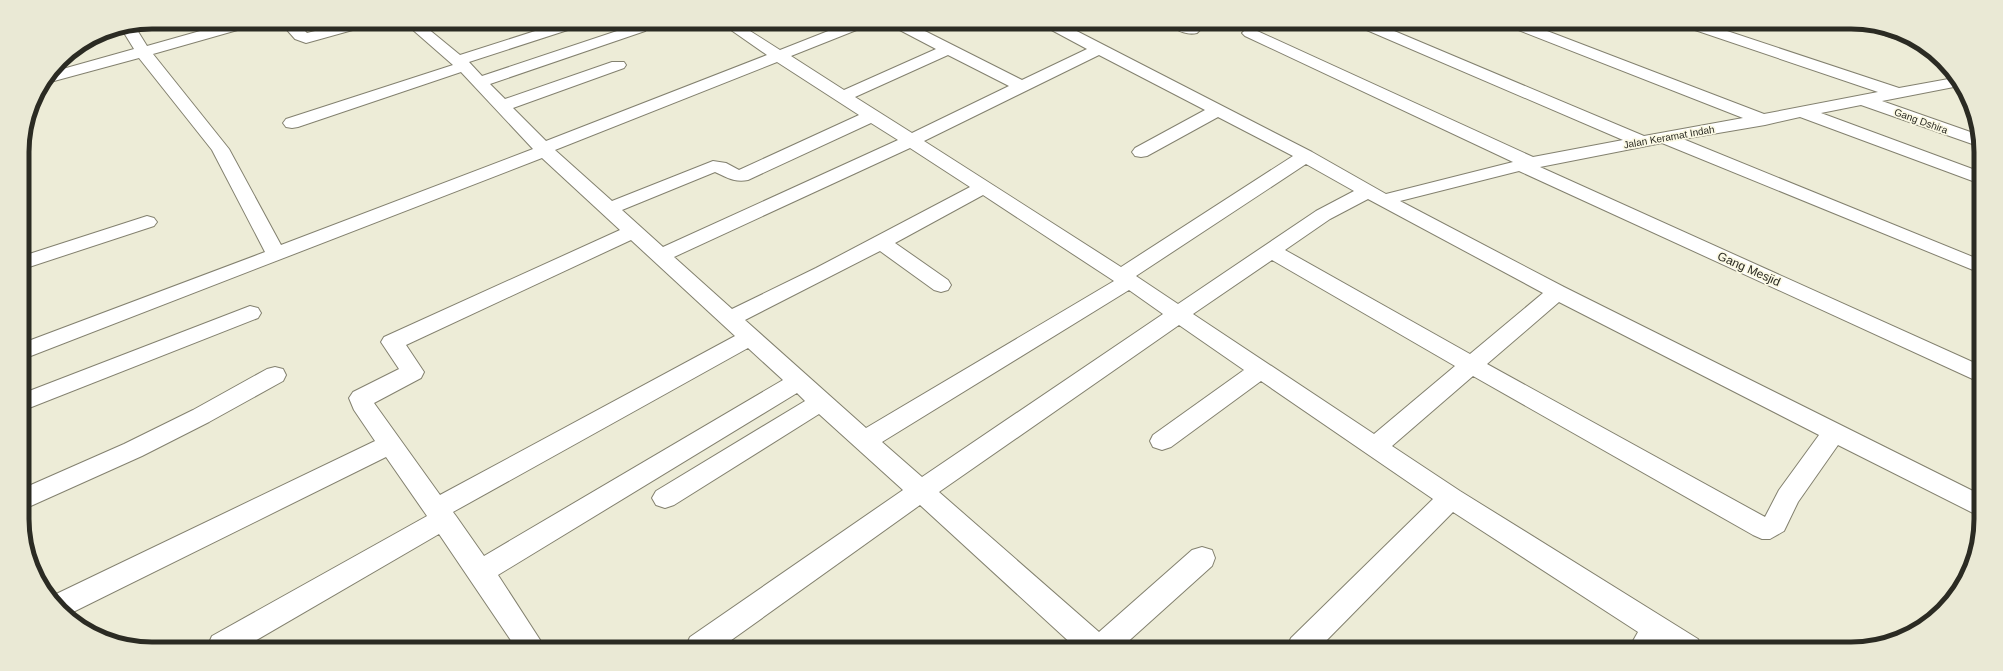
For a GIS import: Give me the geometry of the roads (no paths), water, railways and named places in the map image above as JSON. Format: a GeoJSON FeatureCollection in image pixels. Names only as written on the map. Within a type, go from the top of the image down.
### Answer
{"type":"FeatureCollection","features":[{"type":"Feature","properties":{"kind":"street"},"geometry":{"type":"LineString","coordinates":[[55,76],[225,29]]}},
{"type":"Feature","properties":{"kind":"street"},"geometry":{"type":"LineString","coordinates":[[294,29],[300,36],[306,38],[338,29]]}},
{"type":"Feature","properties":{"kind":"street"},"geometry":{"type":"LineString","coordinates":[[419,29],[480,82],[544,150],[633,232],[798,382],[1089,642]]}},
{"type":"Feature","properties":{"kind":"street"},"geometry":{"type":"LineString","coordinates":[[292,124],[558,29]]}},
{"type":"Feature","properties":{"kind":"street"},"geometry":{"type":"LineString","coordinates":[[480,82],[637,29]]}},
{"type":"Feature","properties":{"kind":"street"},"geometry":{"type":"LineString","coordinates":[[736,29],[1180,315],[1376,446],[1650,639],[1663,642]]}},
{"type":"Feature","properties":{"kind":"street"},"geometry":{"type":"LineString","coordinates":[[29,350],[544,150],[846,29]]}},
{"type":"Feature","properties":{"kind":"street"},"geometry":{"type":"LineString","coordinates":[[909,29],[1020,86]]}},
{"type":"Feature","properties":{"kind":"street"},"geometry":{"type":"LineString","coordinates":[[1069,29],[1099,49],[1306,156],[1557,292],[1974,503]]}},
{"type":"Feature","properties":{"kind":"street"},"geometry":{"type":"LineString","coordinates":[[1376,29],[1642,142]]}},
{"type":"Feature","properties":{"kind":"street"},"geometry":{"type":"LineString","coordinates":[[1528,29],[1766,120]]}},
{"type":"Feature","properties":{"kind":"street"},"geometry":{"type":"LineString","coordinates":[[1706,29],[1898,94]]}},
{"type":"Feature","properties":{"kind":"street"},"geometry":{"type":"LineString","coordinates":[[130,31],[143,52],[220,149],[276,254]]}},
{"type":"Feature","properties":{"kind":"street","name":"Gang Mesjid"},"geometry":{"type":"LineString","coordinates":[[1250,33],[1526,164],[1974,372]]}},
{"type":"Feature","properties":{"kind":"street"},"geometry":{"type":"LineString","coordinates":[[842,97],[948,49]]}},
{"type":"Feature","properties":{"kind":"street"},"geometry":{"type":"LineString","coordinates":[[661,256],[910,141],[1020,86],[1099,49]]}},
{"type":"Feature","properties":{"kind":"street"},"geometry":{"type":"LineString","coordinates":[[502,106],[618,65]]}},
{"type":"Feature","properties":{"kind":"street","name":"Jalan Keramat Indah"},"geometry":{"type":"LineString","coordinates":[[706,642],[921,491],[1180,315],[1323,215],[1376,195],[1526,164],[1766,120],[1953,83]]}},
{"type":"Feature","properties":{"kind":"street","name":"Gang Dshira"},"geometry":{"type":"LineString","coordinates":[[1864,100],[1973,139]]}},
{"type":"Feature","properties":{"kind":"street"},"geometry":{"type":"LineString","coordinates":[[1141,152],[1217,111]]}},
{"type":"Feature","properties":{"kind":"street"},"geometry":{"type":"LineString","coordinates":[[1803,112],[1974,176]]}},
{"type":"Feature","properties":{"kind":"street"},"geometry":{"type":"LineString","coordinates":[[609,209],[713,166],[718,166],[735,176],[741,176],[871,116]]}},
{"type":"Feature","properties":{"kind":"street"},"geometry":{"type":"LineString","coordinates":[[1664,138],[1974,264]]}},
{"type":"Feature","properties":{"kind":"street"},"geometry":{"type":"LineString","coordinates":[[864,441],[1125,279],[1306,156]]}},
{"type":"Feature","properties":{"kind":"street"},"geometry":{"type":"LineString","coordinates":[[730,319],[983,188]]}},
{"type":"Feature","properties":{"kind":"street"},"geometry":{"type":"LineString","coordinates":[[29,261],[147,222]]}},
{"type":"Feature","properties":{"kind":"street"},"geometry":{"type":"LineString","coordinates":[[527,642],[481,571],[362,404],[361,398],[413,372],[392,342],[633,232]]}},
{"type":"Feature","properties":{"kind":"street"},"geometry":{"type":"LineString","coordinates":[[880,242],[941,285]]}},
{"type":"Feature","properties":{"kind":"street"},"geometry":{"type":"LineString","coordinates":[[1271,251],[1471,366],[1762,528],[1770,528],[1775,524],[1788,497],[1834,433]]}},
{"type":"Feature","properties":{"kind":"street"},"geometry":{"type":"LineString","coordinates":[[1376,446],[1557,292]]}},
{"type":"Feature","properties":{"kind":"street"},"geometry":{"type":"LineString","coordinates":[[29,400],[250,313]]}},
{"type":"Feature","properties":{"kind":"street"},"geometry":{"type":"LineString","coordinates":[[227,642],[440,514],[750,337]]}},
{"type":"Feature","properties":{"kind":"street"},"geometry":{"type":"LineString","coordinates":[[1162,441],[1261,369]]}},
{"type":"Feature","properties":{"kind":"street"},"geometry":{"type":"LineString","coordinates":[[29,497],[133,450],[201,416],[275,375]]}},
{"type":"Feature","properties":{"kind":"street"},"geometry":{"type":"LineString","coordinates":[[481,571],[798,382]]}},
{"type":"Feature","properties":{"kind":"street"},"geometry":{"type":"LineString","coordinates":[[665,498],[821,402]]}},
{"type":"Feature","properties":{"kind":"street"},"geometry":{"type":"LineString","coordinates":[[63,604],[390,444]]}},
{"type":"Feature","properties":{"kind":"street"},"geometry":{"type":"LineString","coordinates":[[1306,642],[1451,498]]}},
{"type":"Feature","properties":{"kind":"street"},"geometry":{"type":"LineString","coordinates":[[1108,642],[1202,558]]}}]}
